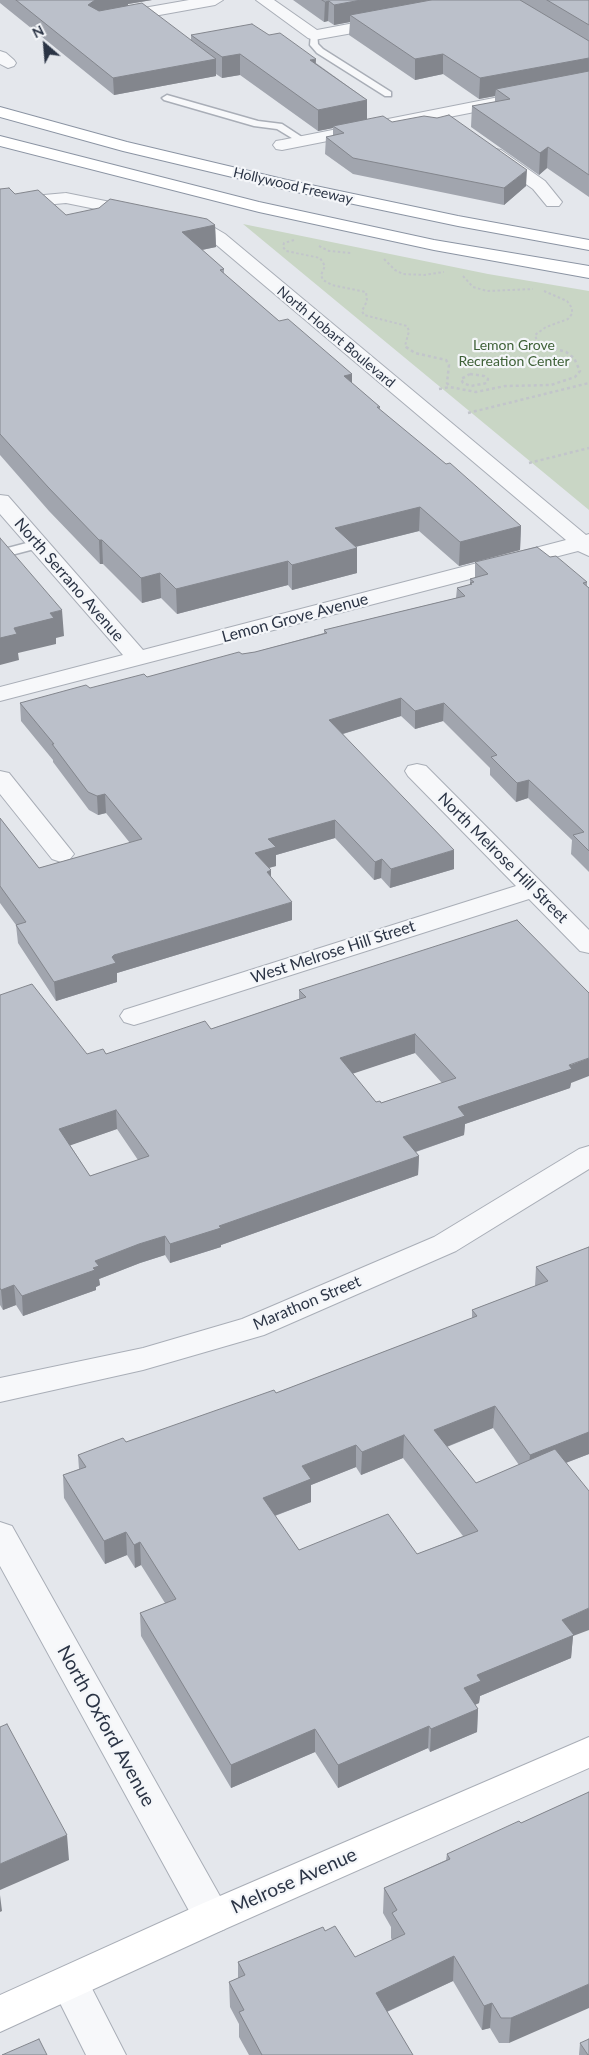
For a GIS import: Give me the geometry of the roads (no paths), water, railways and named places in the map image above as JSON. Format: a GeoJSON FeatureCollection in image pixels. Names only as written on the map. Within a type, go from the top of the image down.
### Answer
{"type":"FeatureCollection","features":[{"type":"Feature","properties":{"kind":"main road"},"geometry":{"type":"LineString","coordinates":[[23,101],[287,185]]}},
{"type":"Feature","properties":{"kind":"main road","name":"Hollywood Freeway"},"geometry":{"type":"LineString","coordinates":[[0,112],[124,146],[287,185],[458,221],[589,244]]}},
{"type":"Feature","properties":{"kind":"main road","name":"Hollywood Freeway"},"geometry":{"type":"LineString","coordinates":[[0,141],[91,166],[341,225],[589,272]]}},
{"type":"Feature","properties":{"kind":"main road"},"geometry":{"type":"LineString","coordinates":[[0,150],[91,166]]}},
{"type":"Feature","properties":{"kind":"main road","name":"Melrose Avenue"},"geometry":{"type":"LineString","coordinates":[[0,2014],[212,1917],[589,1752]]}},
{"type":"Feature","properties":{"kind":"street"},"geometry":{"type":"LineString","coordinates":[[100,21],[214,0]]}},
{"type":"Feature","properties":{"kind":"street"},"geometry":{"type":"LineString","coordinates":[[264,0],[314,35],[398,19]]}},
{"type":"Feature","properties":{"kind":"street"},"geometry":{"type":"LineString","coordinates":[[282,145],[523,97]]}},
{"type":"Feature","properties":{"kind":"street"},"geometry":{"type":"LineString","coordinates":[[438,114],[457,128]]}},
{"type":"Feature","properties":{"kind":"street"},"geometry":{"type":"LineString","coordinates":[[480,143],[538,185],[550,195],[554,202]]}},
{"type":"Feature","properties":{"kind":"street","name":"North Hobart Boulevard"},"geometry":{"type":"LineString","coordinates":[[0,204],[48,198],[84,201],[202,228],[219,238],[494,470],[587,545]]}},
{"type":"Feature","properties":{"kind":"street","name":"North Serrano Avenue"},"geometry":{"type":"LineString","coordinates":[[0,502],[138,658]]}},
{"type":"Feature","properties":{"kind":"street","name":"Lemon Grove Avenue"},"geometry":{"type":"LineString","coordinates":[[0,694],[587,545]]}},
{"type":"Feature","properties":{"kind":"street","name":"North Melrose Hill Street"},"geometry":{"type":"LineString","coordinates":[[417,771],[589,945]]}},
{"type":"Feature","properties":{"kind":"street"},"geometry":{"type":"LineString","coordinates":[[0,778],[61,854]]}},
{"type":"Feature","properties":{"kind":"street","name":"West Melrose Hill Street"},"geometry":{"type":"LineString","coordinates":[[134,1016],[533,889]]}},
{"type":"Feature","properties":{"kind":"street","name":"Marathon Street"},"geometry":{"type":"LineString","coordinates":[[0,1390],[143,1359],[253,1327],[444,1244],[589,1156]]}},
{"type":"Feature","properties":{"kind":"street","name":"North Oxford Avenue"},"geometry":{"type":"LineString","coordinates":[[0,1535],[212,1917]]}},
{"type":"Feature","properties":{"kind":"street"},"geometry":{"type":"LineString","coordinates":[[69,1983],[106,2055]]}},
{"type":"Feature","properties":{"kind":"lane"},"geometry":{"type":"LineString","coordinates":[[314,35],[314,45],[320,51],[388,94]]}},
{"type":"Feature","properties":{"kind":"lane"},"geometry":{"type":"LineString","coordinates":[[167,98],[257,124],[280,126],[303,141]]}},
{"type":"Feature","properties":{"kind":"lane"},"geometry":{"type":"LineString","coordinates":[[0,554],[38,544]]}},
{"type":"Feature","properties":{"kind":"park label","name":"Lemon Grove Recreation Center"},"geometry":{"type":"Point","coordinates":[514,354]}}]}
